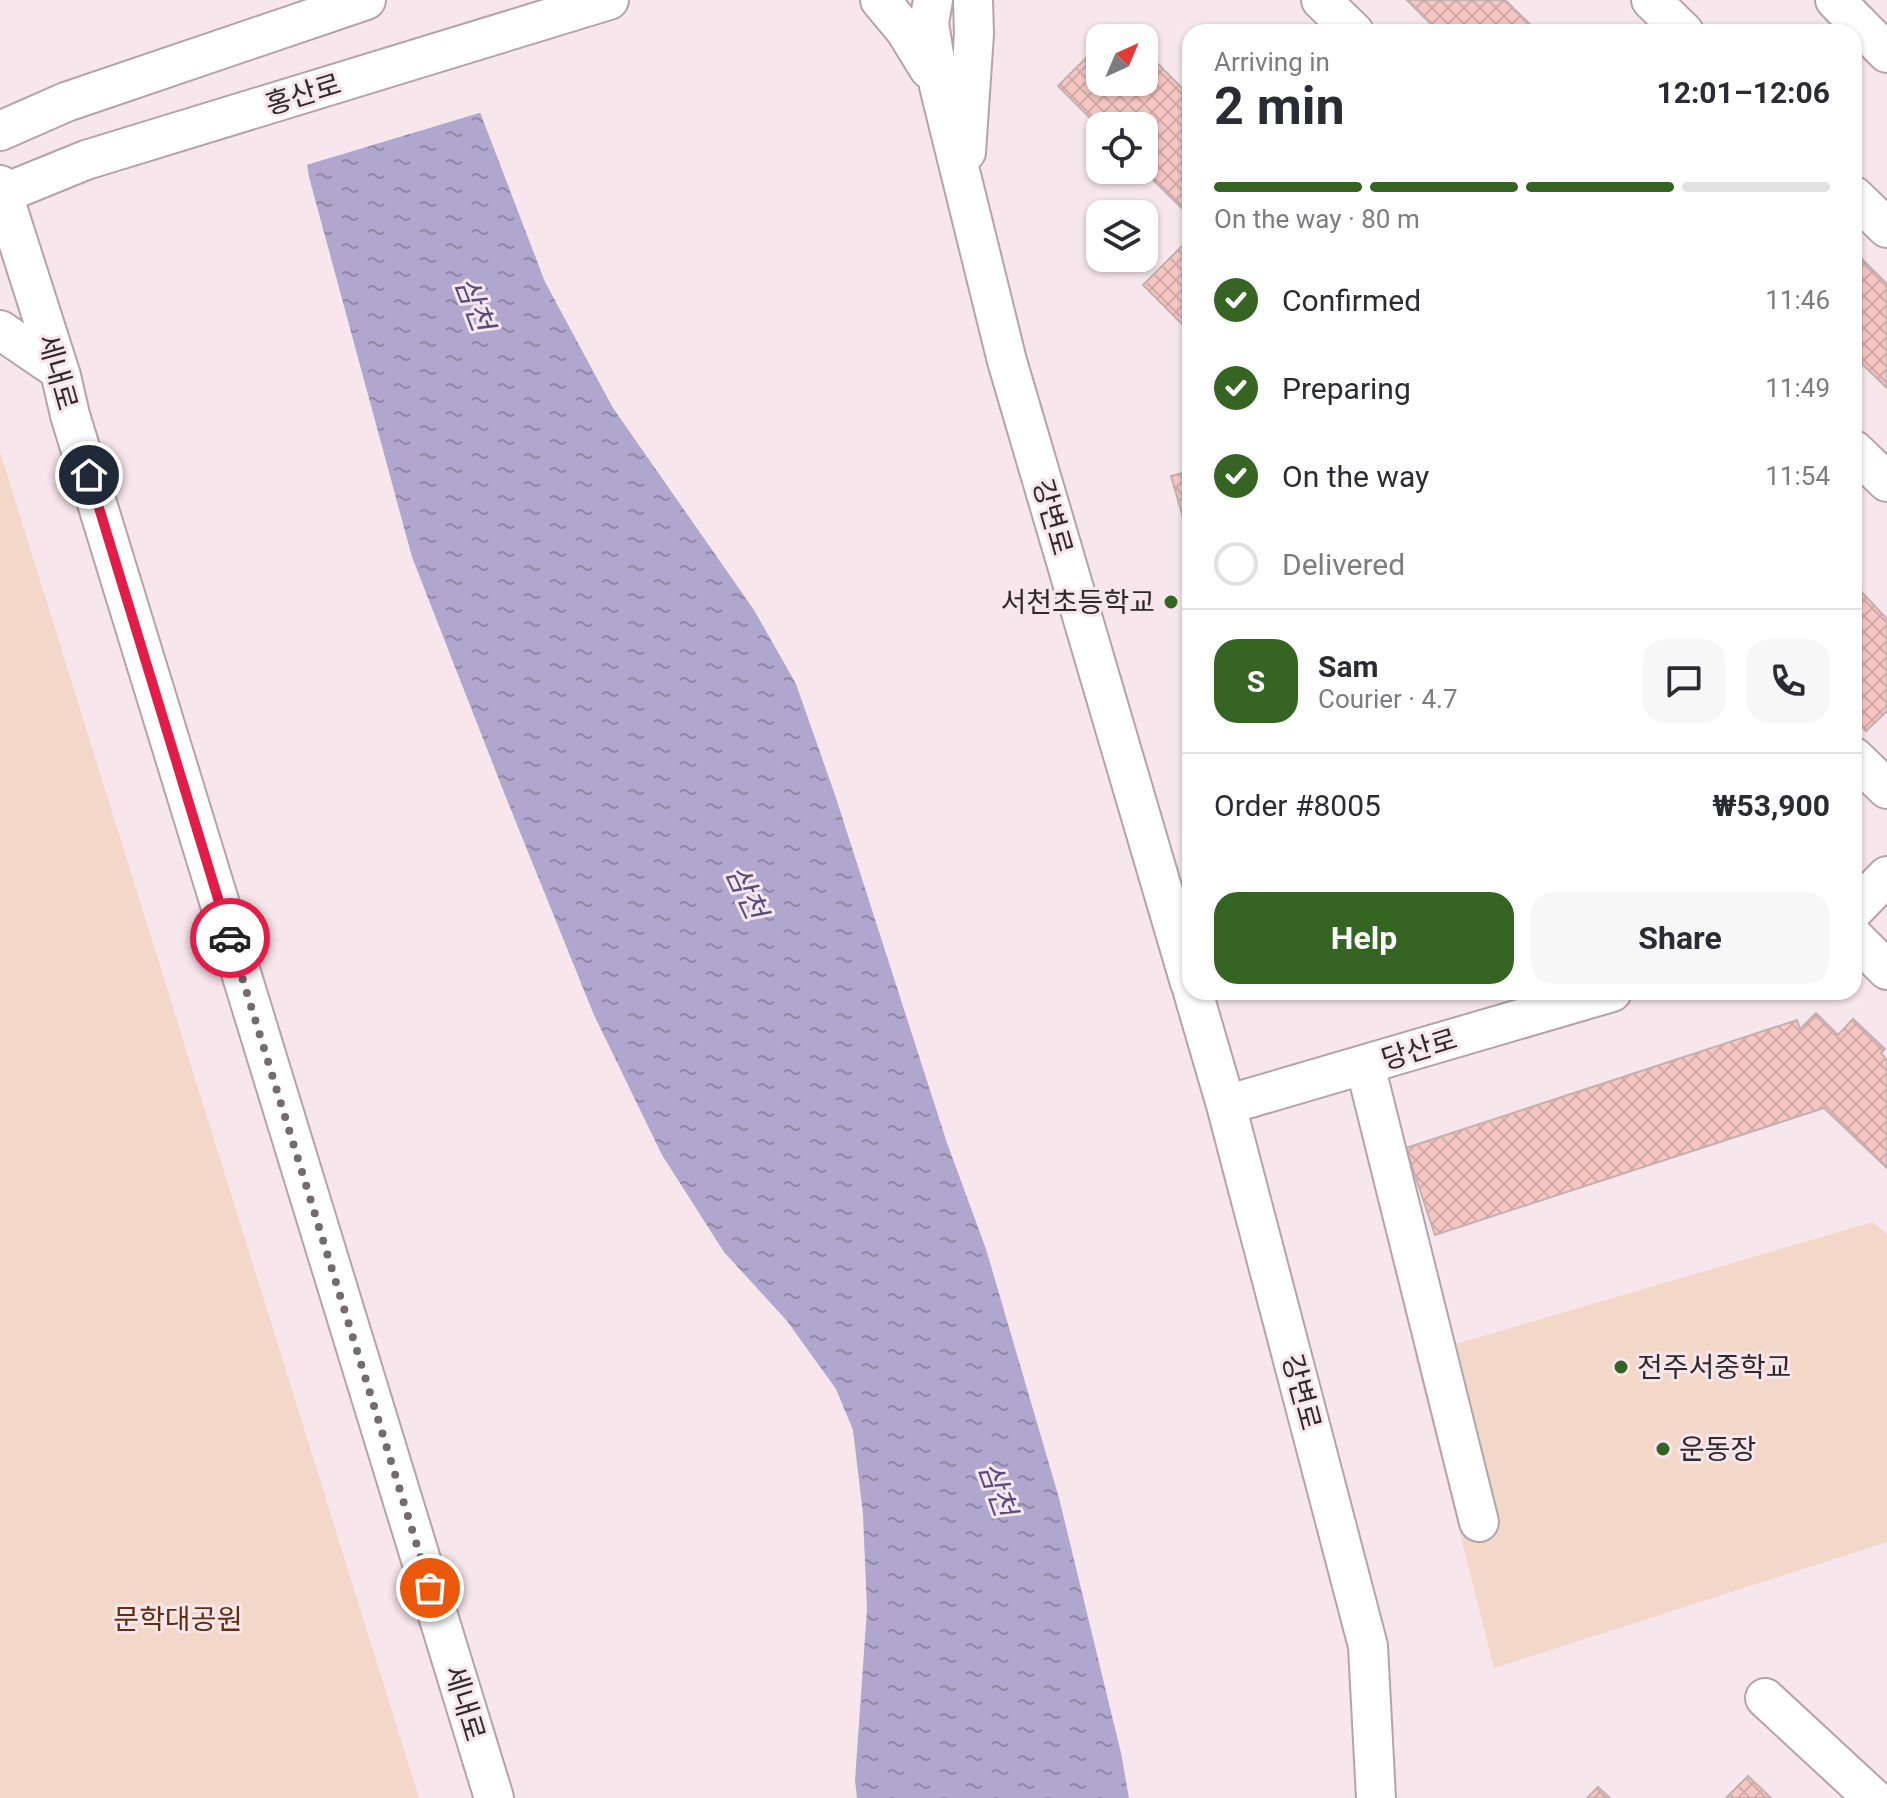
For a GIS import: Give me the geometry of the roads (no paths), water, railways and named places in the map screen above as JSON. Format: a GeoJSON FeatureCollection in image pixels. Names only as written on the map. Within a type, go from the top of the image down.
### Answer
{"type":"FeatureCollection","features":[{"type":"Feature","properties":{"kind":"street"},"geometry":{"type":"LineString","coordinates":[[0,131],[66,102],[366,0]]}},
{"type":"Feature","properties":{"kind":"street","name":"홍산로"},"geometry":{"type":"LineString","coordinates":[[1,191],[86,160],[609,0]]}},
{"type":"Feature","properties":{"kind":"street"},"geometry":{"type":"LineString","coordinates":[[880,0],[905,30],[939,86]]}},
{"type":"Feature","properties":{"kind":"street","name":"강변로"},"geometry":{"type":"LineString","coordinates":[[933,0],[929,23],[939,86],[1007,361],[1182,956]]}},
{"type":"Feature","properties":{"kind":"street","name":"강변로"},"geometry":{"type":"LineString","coordinates":[[963,187],[974,34],[973,0]]}},
{"type":"Feature","properties":{"kind":"street"},"geometry":{"type":"LineString","coordinates":[[1321,0],[1346,24]]}},
{"type":"Feature","properties":{"kind":"street"},"geometry":{"type":"LineString","coordinates":[[1651,0],[1673,24]]}},
{"type":"Feature","properties":{"kind":"street"},"geometry":{"type":"LineString","coordinates":[[1835,0],[1859,24]]}},
{"type":"Feature","properties":{"kind":"street"},"geometry":{"type":"LineString","coordinates":[[1862,28],[1887,53]]}},
{"type":"Feature","properties":{"kind":"street","name":"세내로"},"geometry":{"type":"LineString","coordinates":[[1,191],[59,370],[494,1798]]}},
{"type":"Feature","properties":{"kind":"street"},"geometry":{"type":"LineString","coordinates":[[1862,204],[1887,228]]}},
{"type":"Feature","properties":{"kind":"street"},"geometry":{"type":"LineString","coordinates":[[0,330],[59,370]]}},
{"type":"Feature","properties":{"kind":"street"},"geometry":{"type":"LineString","coordinates":[[1862,458],[1887,482]]}},
{"type":"Feature","properties":{"kind":"street"},"geometry":{"type":"LineString","coordinates":[[1862,765],[1887,789]]}},
{"type":"Feature","properties":{"kind":"street"},"geometry":{"type":"LineString","coordinates":[[1862,902],[1887,876]]}},
{"type":"Feature","properties":{"kind":"street"},"geometry":{"type":"LineString","coordinates":[[1862,945],[1887,970]]}},
{"type":"Feature","properties":{"kind":"street","name":"강변로"},"geometry":{"type":"LineString","coordinates":[[1195,1000],[1226,1105],[1368,1646],[1376,1798]]}},
{"type":"Feature","properties":{"kind":"street","name":"당산로"},"geometry":{"type":"LineString","coordinates":[[1226,1105],[1585,1000]]}},
{"type":"Feature","properties":{"kind":"street"},"geometry":{"type":"LineString","coordinates":[[1365,1065],[1479,1522]]}},
{"type":"Feature","properties":{"kind":"street"},"geometry":{"type":"LineString","coordinates":[[1765,1698],[1873,1798]]}},
{"type":"Feature","properties":{"kind":"water","name":"삼천"},"geometry":{"type":"Polygon","coordinates":[[[437,0],[545,282],[613,408],[754,610],[796,684],[947,1143],[986,1249],[1059,1498],[1121,1753],[1129,1798],[857,1798],[855,1780],[867,1609],[863,1514],[853,1430],[836,1389],[787,1321],[724,1252],[662,1155],[594,1015],[412,557],[309,177],[283,11],[437,0]]]}},
{"type":"Feature","properties":{"kind":"place","name":"서천초등학교"},"geometry":{"type":"Point","coordinates":[1171,602]}},
{"type":"Feature","properties":{"kind":"place","name":"전주서중학교"},"geometry":{"type":"Point","coordinates":[1621,1367]}},
{"type":"Feature","properties":{"kind":"place","name":"운동장"},"geometry":{"type":"Point","coordinates":[1663,1449]}},
{"type":"Feature","properties":{"kind":"park label","name":"문학대공원"},"geometry":{"type":"Point","coordinates":[178,1619]}}]}
